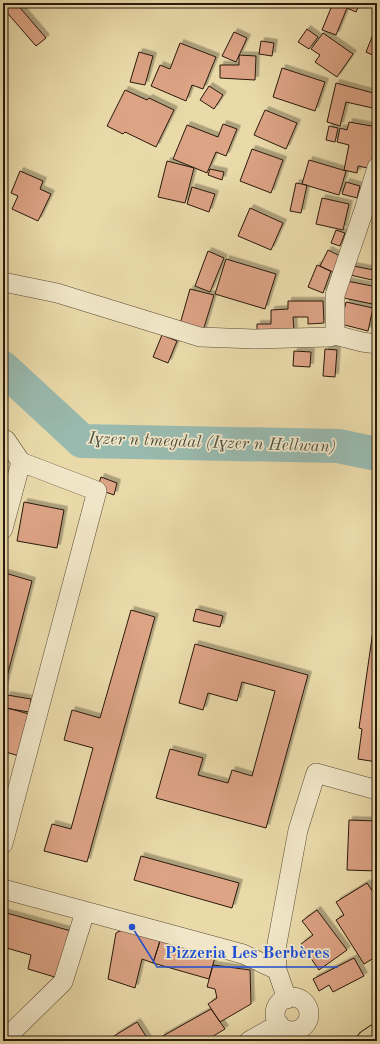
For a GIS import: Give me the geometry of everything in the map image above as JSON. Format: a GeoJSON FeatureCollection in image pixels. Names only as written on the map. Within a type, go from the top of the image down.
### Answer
{"type":"FeatureCollection","features":[{"type":"Feature","properties":{"kind":"main road"},"geometry":{"type":"LineString","coordinates":[[368,1041],[377,1035]]}},
{"type":"Feature","properties":{"kind":"street"},"geometry":{"type":"LineString","coordinates":[[335,335],[335,295],[377,168]]}},
{"type":"Feature","properties":{"kind":"street"},"geometry":{"type":"LineString","coordinates":[[3,282],[57,293],[200,337],[255,339],[330,337],[335,335],[377,344]]}},
{"type":"Feature","properties":{"kind":"street"},"geometry":{"type":"LineString","coordinates":[[3,439],[6,440],[21,462],[97,491],[3,844]]}},
{"type":"Feature","properties":{"kind":"street"},"geometry":{"type":"LineString","coordinates":[[3,529],[21,462]]}},
{"type":"Feature","properties":{"kind":"street"},"geometry":{"type":"LineString","coordinates":[[287,999],[277,970],[276,949],[298,830],[316,773],[377,790]]}},
{"type":"Feature","properties":{"kind":"street"},"geometry":{"type":"LineString","coordinates":[[3,889],[243,954],[277,970]]}},
{"type":"Feature","properties":{"kind":"street"},"geometry":{"type":"LineString","coordinates":[[3,1035],[8,1036],[63,982],[85,912]]}},
{"type":"Feature","properties":{"kind":"street"},"geometry":{"type":"LineString","coordinates":[[297,998],[306,1005],[308,1009],[309,1015],[305,1035],[284,1029],[277,1020],[276,1010],[278,1005],[287,999],[297,998]]}},
{"type":"Feature","properties":{"kind":"street"},"geometry":{"type":"LineString","coordinates":[[249,1041],[279,1024]]}},
{"type":"Feature","properties":{"kind":"building"},"geometry":{"type":"Polygon","coordinates":[[[3,3],[16,3],[46,38],[36,46],[3,8],[3,3]]]}},
{"type":"Feature","properties":{"kind":"building"},"geometry":{"type":"Polygon","coordinates":[[[333,3],[360,3],[356,12],[347,8],[336,35],[322,30],[333,3]]]}},
{"type":"Feature","properties":{"kind":"building"},"geometry":{"type":"Polygon","coordinates":[[[307,29],[318,37],[309,49],[298,42],[307,29]]]}},
{"type":"Feature","properties":{"kind":"building"},"geometry":{"type":"Polygon","coordinates":[[[234,32],[247,38],[236,62],[222,56],[234,32]]]}},
{"type":"Feature","properties":{"kind":"building"},"geometry":{"type":"Polygon","coordinates":[[[374,32],[377,34],[377,57],[366,52],[374,32]]]}},
{"type":"Feature","properties":{"kind":"building"},"geometry":{"type":"Polygon","coordinates":[[[323,33],[353,54],[337,77],[315,62],[320,55],[311,49],[323,33]]]}},
{"type":"Feature","properties":{"kind":"building"},"geometry":{"type":"Polygon","coordinates":[[[261,41],[274,43],[272,56],[259,54],[261,41]]]}},
{"type":"Feature","properties":{"kind":"building"},"geometry":{"type":"Polygon","coordinates":[[[180,43],[216,57],[203,89],[192,85],[186,101],[151,86],[160,65],[170,69],[180,43]]]}},
{"type":"Feature","properties":{"kind":"building"},"geometry":{"type":"Polygon","coordinates":[[[139,52],[153,56],[145,85],[130,82],[139,52]]]}},
{"type":"Feature","properties":{"kind":"building"},"geometry":{"type":"Polygon","coordinates":[[[239,55],[256,56],[255,80],[220,78],[220,65],[239,65],[239,55]]]}},
{"type":"Feature","properties":{"kind":"building"},"geometry":{"type":"Polygon","coordinates":[[[282,68],[325,82],[315,111],[273,97],[282,68]]]}},
{"type":"Feature","properties":{"kind":"building"},"geometry":{"type":"Polygon","coordinates":[[[336,83],[377,94],[377,109],[346,102],[340,126],[327,122],[336,83]]]}},
{"type":"Feature","properties":{"kind":"building"},"geometry":{"type":"Polygon","coordinates":[[[209,86],[223,95],[214,109],[200,100],[209,86]]]}},
{"type":"Feature","properties":{"kind":"building"},"geometry":{"type":"Polygon","coordinates":[[[125,90],[147,100],[149,98],[174,110],[156,147],[125,132],[123,134],[107,126],[125,90]]]}},
{"type":"Feature","properties":{"kind":"building"},"geometry":{"type":"Polygon","coordinates":[[[265,110],[297,123],[286,149],[254,135],[265,110]]]}},
{"type":"Feature","properties":{"kind":"building"},"geometry":{"type":"Polygon","coordinates":[[[349,122],[377,127],[377,146],[373,169],[358,166],[357,173],[344,170],[349,145],[337,142],[340,128],[347,130],[349,122]]]}},
{"type":"Feature","properties":{"kind":"building"},"geometry":{"type":"Polygon","coordinates":[[[223,124],[237,129],[226,156],[216,152],[207,173],[173,159],[187,125],[218,137],[223,124]]]}},
{"type":"Feature","properties":{"kind":"building"},"geometry":{"type":"Polygon","coordinates":[[[329,126],[338,128],[335,142],[326,140],[329,126]]]}},
{"type":"Feature","properties":{"kind":"building"},"geometry":{"type":"Polygon","coordinates":[[[252,149],[283,160],[271,193],[240,181],[252,149]]]}},
{"type":"Feature","properties":{"kind":"building"},"geometry":{"type":"Polygon","coordinates":[[[309,160],[346,171],[339,195],[302,184],[309,160]]]}},
{"type":"Feature","properties":{"kind":"building"},"geometry":{"type":"Polygon","coordinates":[[[167,161],[194,168],[185,203],[158,197],[167,161]]]}},
{"type":"Feature","properties":{"kind":"building"},"geometry":{"type":"Polygon","coordinates":[[[210,169],[224,172],[222,180],[208,175],[210,169]]]}},
{"type":"Feature","properties":{"kind":"building"},"geometry":{"type":"Polygon","coordinates":[[[20,171],[43,181],[40,189],[51,194],[38,221],[12,209],[18,196],[11,193],[20,171]]]}},
{"type":"Feature","properties":{"kind":"building"},"geometry":{"type":"Polygon","coordinates":[[[346,182],[360,186],[357,198],[342,194],[346,182]]]}},
{"type":"Feature","properties":{"kind":"building"},"geometry":{"type":"Polygon","coordinates":[[[296,183],[307,185],[301,213],[290,211],[296,183]]]}},
{"type":"Feature","properties":{"kind":"building"},"geometry":{"type":"Polygon","coordinates":[[[192,187],[215,194],[209,212],[187,204],[192,187]]]}},
{"type":"Feature","properties":{"kind":"building"},"geometry":{"type":"Polygon","coordinates":[[[322,198],[349,204],[343,230],[316,224],[322,198]]]}},
{"type":"Feature","properties":{"kind":"building"},"geometry":{"type":"Polygon","coordinates":[[[250,208],[283,223],[271,250],[238,236],[250,208]]]}},
{"type":"Feature","properties":{"kind":"building"},"geometry":{"type":"Polygon","coordinates":[[[336,230],[345,233],[340,246],[331,243],[336,230]]]}},
{"type":"Feature","properties":{"kind":"building"},"geometry":{"type":"Polygon","coordinates":[[[328,250],[344,258],[336,274],[320,266],[328,250]]]}},
{"type":"Feature","properties":{"kind":"building"},"geometry":{"type":"Polygon","coordinates":[[[208,251],[224,258],[210,292],[195,286],[208,251]]]}},
{"type":"Feature","properties":{"kind":"building"},"geometry":{"type":"Polygon","coordinates":[[[226,259],[276,274],[265,309],[215,294],[226,259]]]}},
{"type":"Feature","properties":{"kind":"building"},"geometry":{"type":"Polygon","coordinates":[[[317,265],[331,271],[323,293],[308,287],[317,265]]]}},
{"type":"Feature","properties":{"kind":"building"},"geometry":{"type":"Polygon","coordinates":[[[348,265],[374,270],[372,280],[346,274],[348,265]]]}},
{"type":"Feature","properties":{"kind":"building"},"geometry":{"type":"Polygon","coordinates":[[[342,280],[377,287],[377,305],[339,297],[342,280]]]}},
{"type":"Feature","properties":{"kind":"building"},"geometry":{"type":"Polygon","coordinates":[[[190,289],[214,295],[203,331],[180,324],[190,289]]]}},
{"type":"Feature","properties":{"kind":"building"},"geometry":{"type":"Polygon","coordinates":[[[288,301],[323,301],[324,323],[308,324],[308,317],[293,317],[294,331],[257,332],[257,324],[271,324],[271,310],[288,309],[288,301]]]}},
{"type":"Feature","properties":{"kind":"building"},"geometry":{"type":"Polygon","coordinates":[[[346,302],[373,308],[368,331],[341,324],[346,302]]]}},
{"type":"Feature","properties":{"kind":"building"},"geometry":{"type":"Polygon","coordinates":[[[162,335],[177,341],[168,363],[153,357],[162,335]]]}},
{"type":"Feature","properties":{"kind":"building"},"geometry":{"type":"Polygon","coordinates":[[[325,349],[337,350],[335,377],[323,376],[325,349]]]}},
{"type":"Feature","properties":{"kind":"building"},"geometry":{"type":"Polygon","coordinates":[[[294,351],[311,352],[310,367],[293,366],[294,351]]]}},
{"type":"Feature","properties":{"kind":"building"},"geometry":{"type":"Polygon","coordinates":[[[101,477],[117,483],[114,495],[97,489],[101,477]]]}},
{"type":"Feature","properties":{"kind":"building"},"geometry":{"type":"Polygon","coordinates":[[[24,502],[64,510],[57,548],[17,541],[24,502]]]}},
{"type":"Feature","properties":{"kind":"building"},"geometry":{"type":"Polygon","coordinates":[[[5,573],[32,581],[3,692],[3,579],[5,573]]]}},
{"type":"Feature","properties":{"kind":"building"},"geometry":{"type":"Polygon","coordinates":[[[377,603],[377,762],[358,759],[362,729],[359,728],[377,603]]]}},
{"type":"Feature","properties":{"kind":"building"},"geometry":{"type":"Polygon","coordinates":[[[196,609],[223,616],[220,627],[193,621],[196,609]]]}},
{"type":"Feature","properties":{"kind":"building"},"geometry":{"type":"Polygon","coordinates":[[[131,610],[155,617],[87,862],[44,851],[52,824],[71,829],[93,748],[64,740],[72,710],[100,718],[131,610]]]}},
{"type":"Feature","properties":{"kind":"building"},"geometry":{"type":"Polygon","coordinates":[[[195,644],[308,675],[266,828],[156,798],[170,749],[203,758],[198,775],[228,783],[232,770],[252,776],[275,691],[242,682],[237,701],[208,693],[203,710],[179,703],[195,644]]]}},
{"type":"Feature","properties":{"kind":"building"},"geometry":{"type":"Polygon","coordinates":[[[7,695],[31,699],[29,712],[5,708],[7,695]]]}},
{"type":"Feature","properties":{"kind":"building"},"geometry":{"type":"Polygon","coordinates":[[[4,707],[29,714],[19,756],[6,752],[3,764],[3,712],[4,707]]]}},
{"type":"Feature","properties":{"kind":"building"},"geometry":{"type":"Polygon","coordinates":[[[349,820],[377,821],[377,871],[347,870],[349,820]]]}},
{"type":"Feature","properties":{"kind":"building"},"geometry":{"type":"Polygon","coordinates":[[[141,856],[239,883],[232,908],[134,880],[141,856]]]}},
{"type":"Feature","properties":{"kind":"building"},"geometry":{"type":"Polygon","coordinates":[[[367,883],[377,898],[377,956],[364,964],[336,920],[344,915],[336,902],[367,883]]]}},
{"type":"Feature","properties":{"kind":"building"},"geometry":{"type":"Polygon","coordinates":[[[317,910],[347,950],[319,970],[301,944],[313,935],[302,921],[317,910]]]}},
{"type":"Feature","properties":{"kind":"building"},"geometry":{"type":"Polygon","coordinates":[[[3,912],[71,931],[58,978],[28,969],[31,955],[3,947],[3,912]]]}},
{"type":"Feature","properties":{"kind":"building"},"geometry":{"type":"Polygon","coordinates":[[[122,930],[160,941],[153,963],[142,959],[135,988],[108,979],[116,933],[122,930]]]}},
{"type":"Feature","properties":{"kind":"building"},"geometry":{"type":"Polygon","coordinates":[[[160,941],[215,957],[209,979],[153,963],[160,941]]]}},
{"type":"Feature","properties":{"kind":"building"},"geometry":{"type":"Polygon","coordinates":[[[354,958],[364,976],[333,992],[329,985],[319,991],[313,979],[354,958]]]}},
{"type":"Feature","properties":{"kind":"building"},"geometry":{"type":"Polygon","coordinates":[[[213,965],[250,970],[251,1004],[220,1022],[208,1004],[217,998],[215,989],[207,987],[213,965]]]}},
{"type":"Feature","properties":{"kind":"building"},"geometry":{"type":"Polygon","coordinates":[[[211,1009],[225,1029],[205,1041],[162,1041],[161,1037],[211,1009]]]}},
{"type":"Feature","properties":{"kind":"building"},"geometry":{"type":"Polygon","coordinates":[[[137,1022],[149,1041],[116,1041],[114,1036],[137,1022]]]}},
{"type":"Feature","properties":{"kind":"waterway","name":"Iɣzer n tmegdal (Iɣzer n Hellwan)"},"geometry":{"type":"LineString","coordinates":[[3,368],[82,441],[338,446],[377,454]]}},
{"type":"Feature","properties":{"kind":"place","name":"Pizzeria Les Berbères"},"geometry":{"type":"Point","coordinates":[132,927]}}]}
